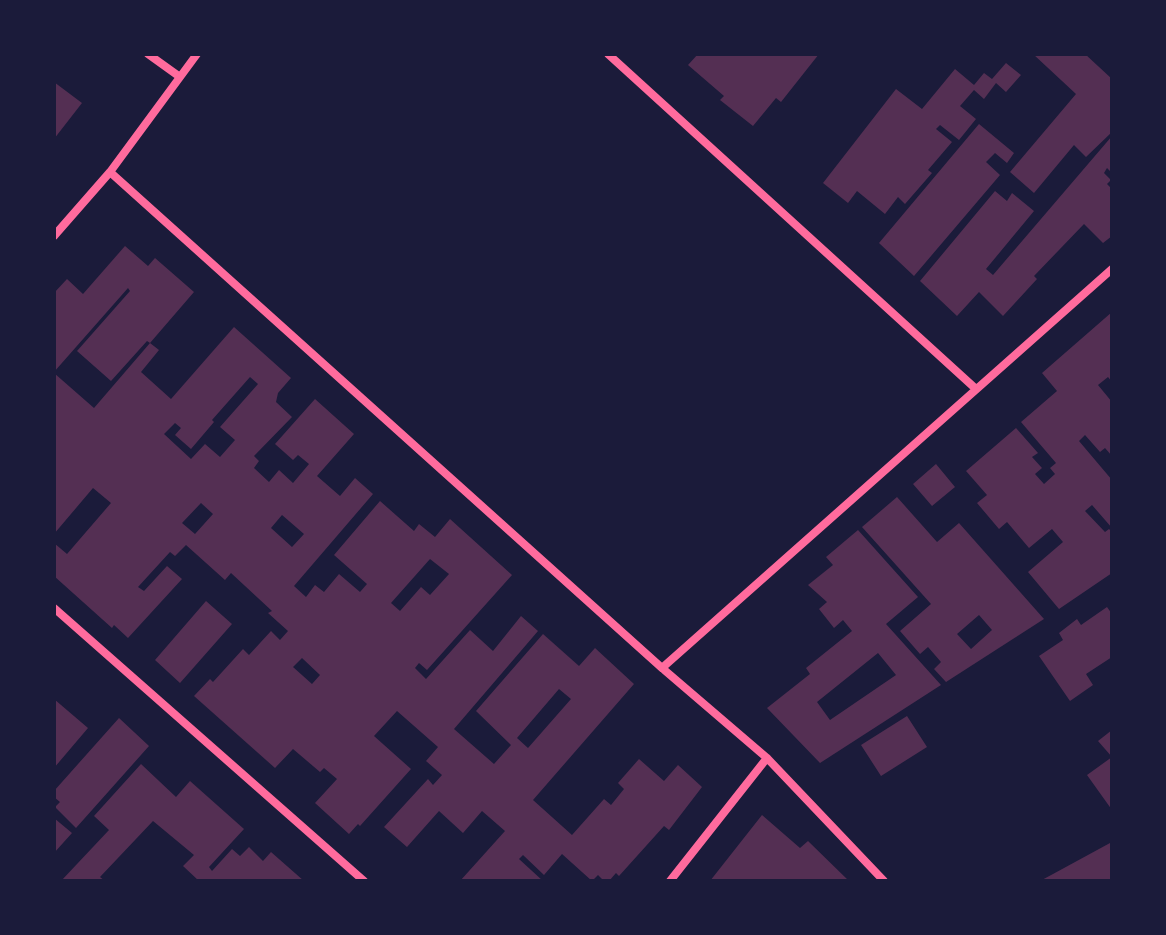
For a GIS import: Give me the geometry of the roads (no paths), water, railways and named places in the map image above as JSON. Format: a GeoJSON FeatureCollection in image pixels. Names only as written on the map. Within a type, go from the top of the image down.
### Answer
{"type":"FeatureCollection","features":[{"type":"Feature","properties":{"kind":"street"},"geometry":{"type":"LineString","coordinates":[[148,54],[180,77]]}},
{"type":"Feature","properties":{"kind":"street"},"geometry":{"type":"LineString","coordinates":[[54,236],[110,172],[197,54]]}},
{"type":"Feature","properties":{"kind":"street"},"geometry":{"type":"LineString","coordinates":[[608,54],[976,389]]}},
{"type":"Feature","properties":{"kind":"street"},"geometry":{"type":"LineString","coordinates":[[110,172],[662,668],[767,758],[884,881]]}},
{"type":"Feature","properties":{"kind":"street"},"geometry":{"type":"LineString","coordinates":[[662,668],[1112,269]]}},
{"type":"Feature","properties":{"kind":"street"},"geometry":{"type":"LineString","coordinates":[[54,608],[364,881]]}},
{"type":"Feature","properties":{"kind":"street"},"geometry":{"type":"LineString","coordinates":[[670,881],[767,758]]}}]}
